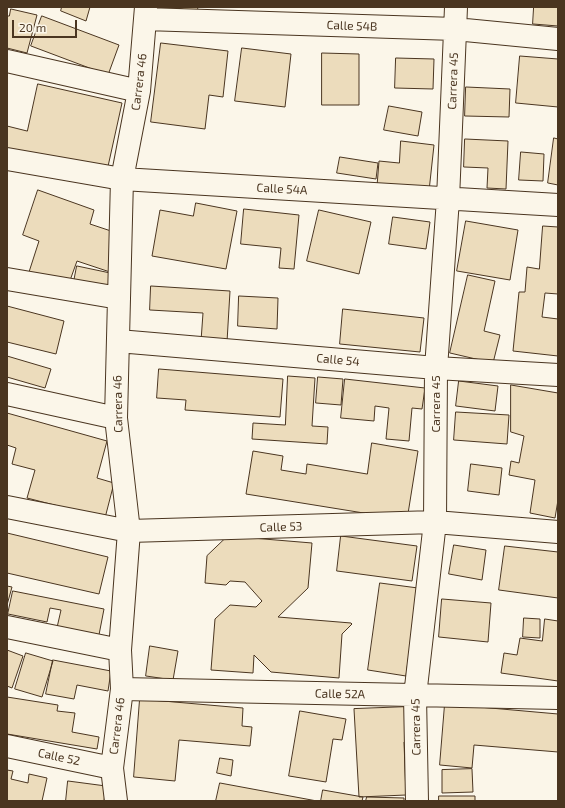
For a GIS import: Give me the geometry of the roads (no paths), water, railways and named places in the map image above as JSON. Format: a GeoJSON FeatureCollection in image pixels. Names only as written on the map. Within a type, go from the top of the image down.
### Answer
{"type":"FeatureCollection","features":[{"type":"Feature","properties":{"kind":"street","name":"Carrera 45"},"geometry":{"type":"LineString","coordinates":[[417,801],[415,696],[435,522],[436,368],[448,199],[456,7]]}},
{"type":"Feature","properties":{"kind":"street","name":"Calle 54B"},"geometry":{"type":"LineString","coordinates":[[146,13],[455,29],[558,39]]}},
{"type":"Feature","properties":{"kind":"street","name":"Carrera 46"},"geometry":{"type":"LineString","coordinates":[[116,801],[112,768],[122,689],[120,650],[129,531],[116,418],[122,179],[139,91],[146,13]]}},
{"type":"Feature","properties":{"kind":"street"},"geometry":{"type":"LineString","coordinates":[[7,61],[139,91]]}},
{"type":"Feature","properties":{"kind":"street","name":"Calle 54A"},"geometry":{"type":"LineString","coordinates":[[7,159],[122,179],[558,205]]}},
{"type":"Feature","properties":{"kind":"street"},"geometry":{"type":"LineString","coordinates":[[7,278],[119,298]]}},
{"type":"Feature","properties":{"kind":"street","name":"Calle 54"},"geometry":{"type":"LineString","coordinates":[[118,341],[436,368],[558,375]]}},
{"type":"Feature","properties":{"kind":"street"},"geometry":{"type":"LineString","coordinates":[[7,394],[116,418]]}},
{"type":"Feature","properties":{"kind":"street","name":"Calle 53"},"geometry":{"type":"LineString","coordinates":[[7,507],[129,531],[435,522],[558,532]]}},
{"type":"Feature","properties":{"kind":"street"},"geometry":{"type":"LineString","coordinates":[[7,627],[120,650]]}},
{"type":"Feature","properties":{"kind":"street","name":"Calle 52A"},"geometry":{"type":"LineString","coordinates":[[122,689],[558,698]]}},
{"type":"Feature","properties":{"kind":"street","name":"Calle 52"},"geometry":{"type":"LineString","coordinates":[[7,746],[112,768]]}}]}
